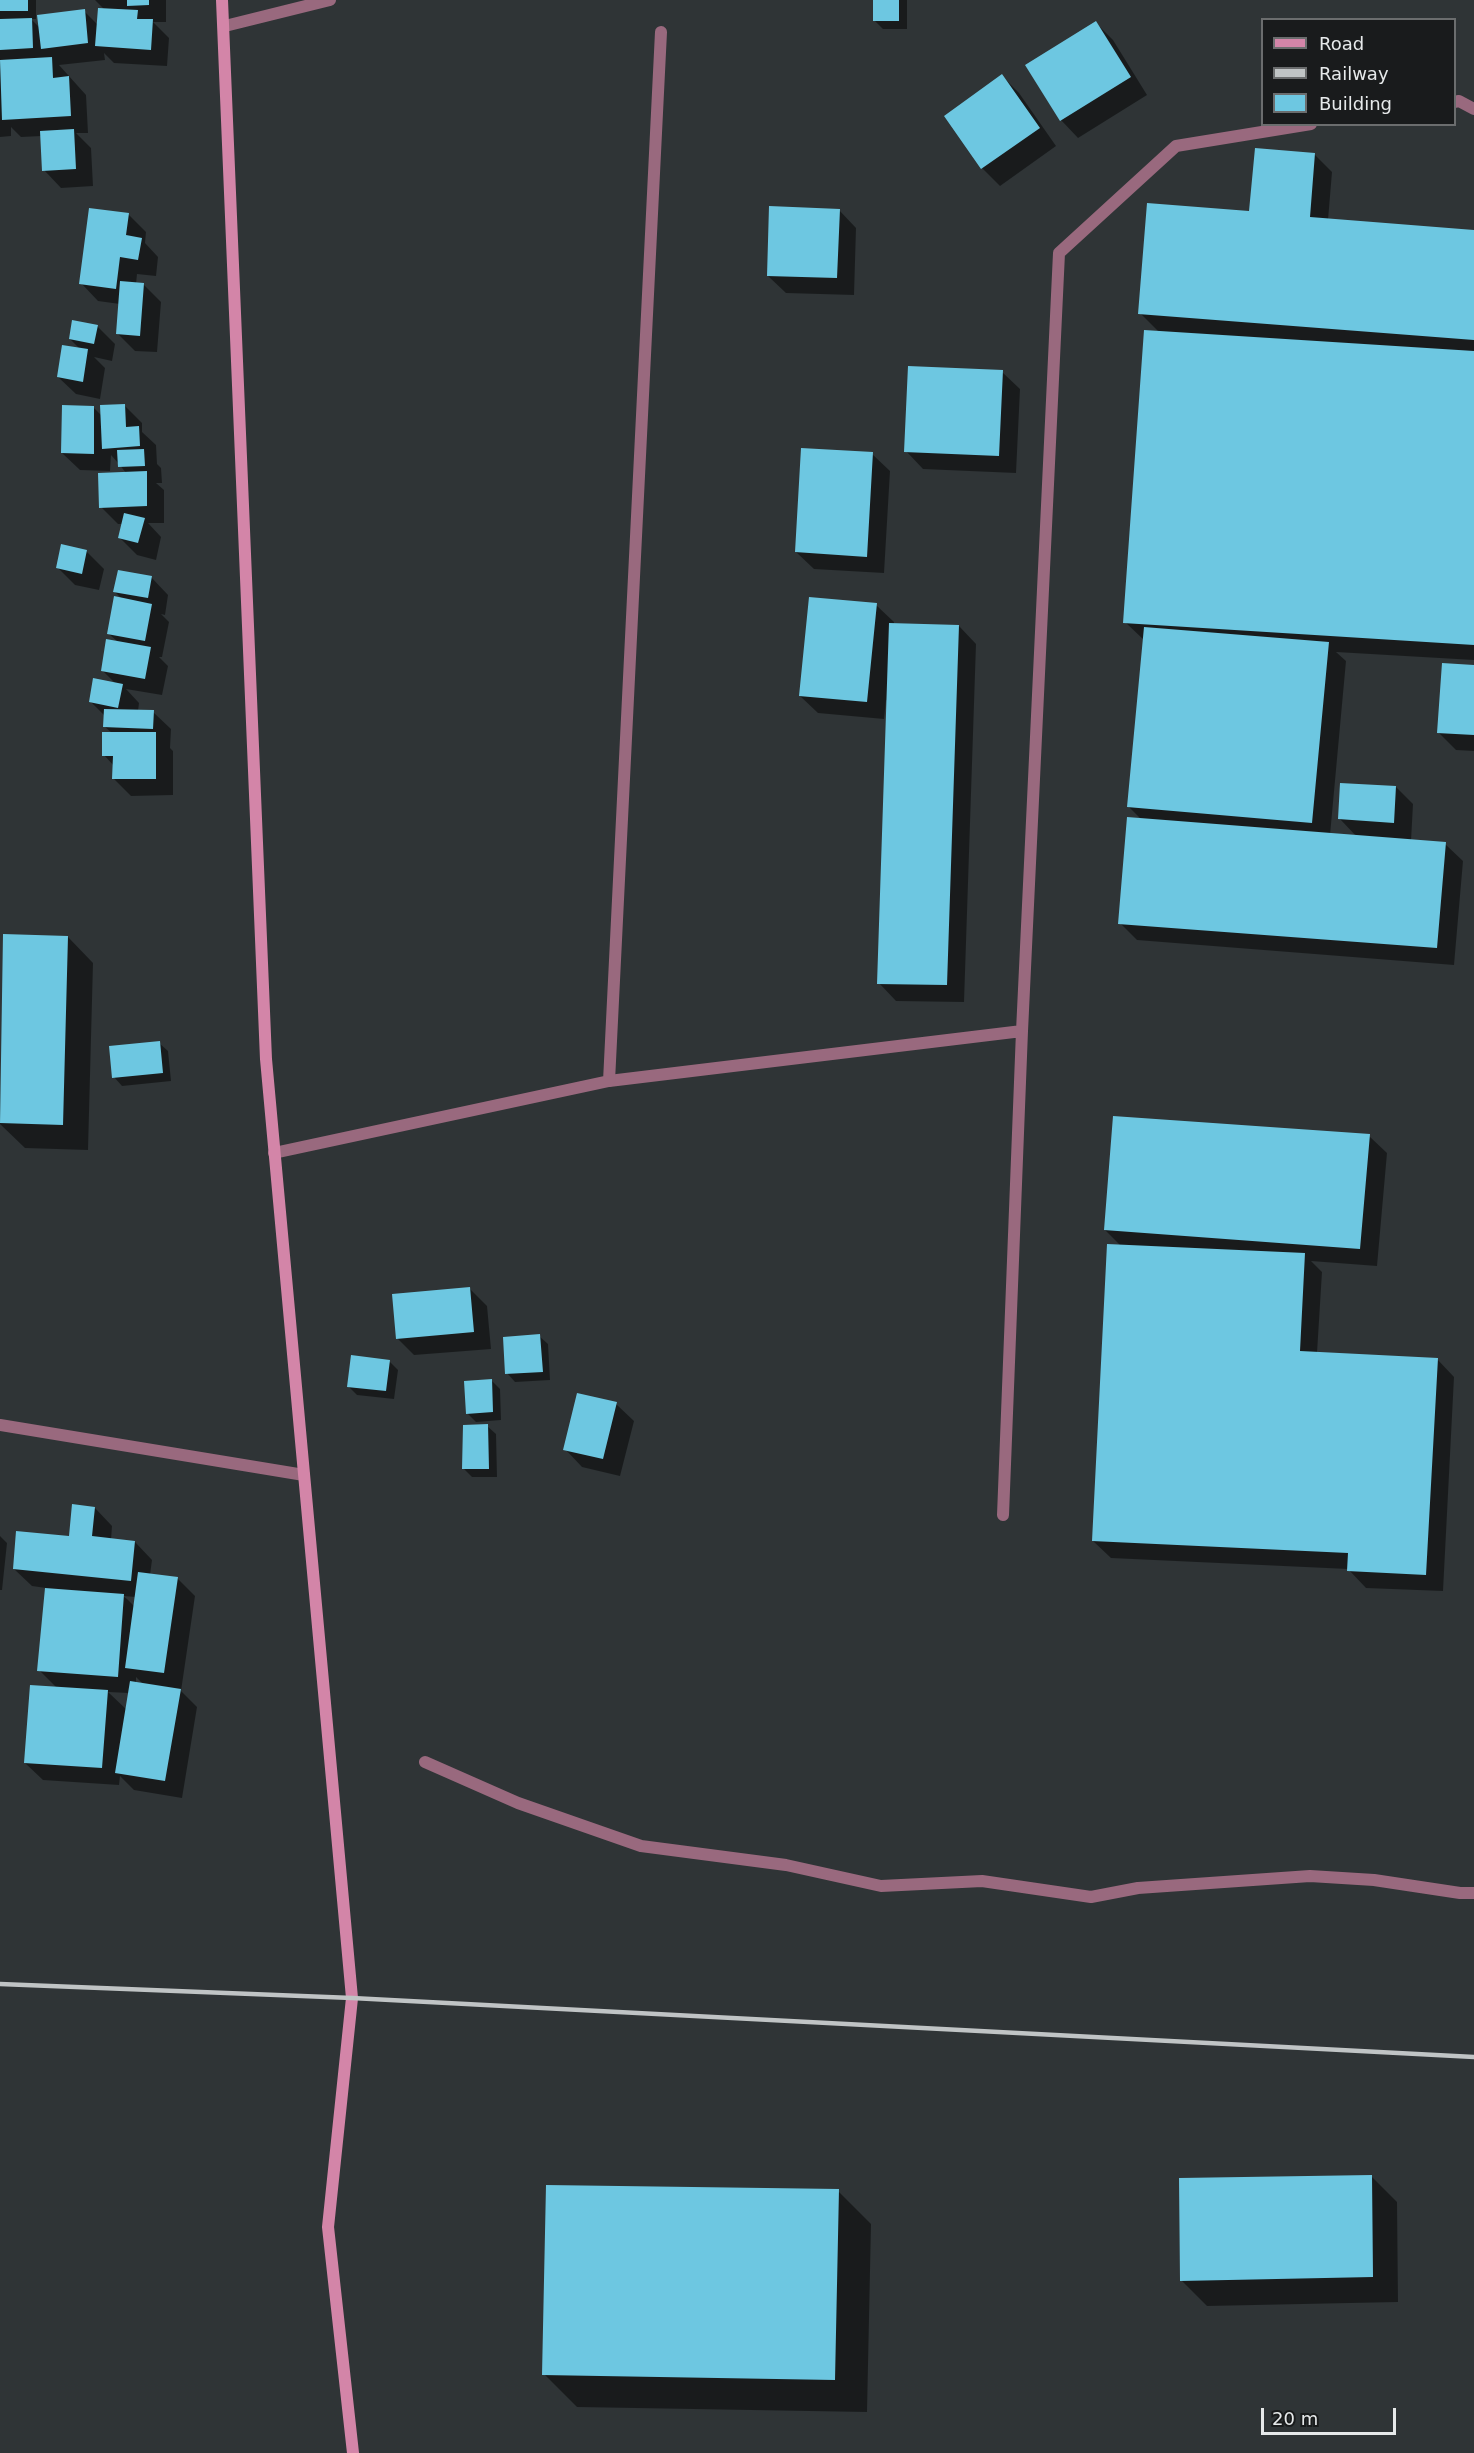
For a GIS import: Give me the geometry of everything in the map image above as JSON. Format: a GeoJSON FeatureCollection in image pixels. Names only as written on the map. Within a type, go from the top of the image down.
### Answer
{"type":"FeatureCollection","features":[{"type":"Feature","properties":{"kind":"main road"},"geometry":{"type":"LineString","coordinates":[[222,0],[225,26],[266,1059],[352,1998],[328,2227],[352,2453]]}},
{"type":"Feature","properties":{"kind":"street"},"geometry":{"type":"LineString","coordinates":[[225,26],[330,0]]}},
{"type":"Feature","properties":{"kind":"street"},"geometry":{"type":"LineString","coordinates":[[609,1081],[661,32]]}},
{"type":"Feature","properties":{"kind":"street"},"geometry":{"type":"LineString","coordinates":[[1456,102],[1460,101],[1474,109]]}},
{"type":"Feature","properties":{"kind":"street"},"geometry":{"type":"LineString","coordinates":[[1003,1515],[1022,1031],[1059,253],[1176,146],[1299,126]]}},
{"type":"Feature","properties":{"kind":"street"},"geometry":{"type":"LineString","coordinates":[[274,1154],[609,1081],[1022,1031]]}},
{"type":"Feature","properties":{"kind":"street"},"geometry":{"type":"LineString","coordinates":[[0,1425],[304,1475]]}},
{"type":"Feature","properties":{"kind":"street"},"geometry":{"type":"LineString","coordinates":[[425,1762],[518,1803],[641,1846],[786,1865],[881,1886],[982,1881],[1092,1897],[1138,1888],[1310,1876],[1374,1880],[1460,1893],[1474,1893]]}},
{"type":"Feature","properties":{"kind":"building"},"geometry":{"type":"Polygon","coordinates":[[[0,0],[28,0],[28,11],[0,11],[0,0]]]}},
{"type":"Feature","properties":{"kind":"building"},"geometry":{"type":"Polygon","coordinates":[[[127,0],[149,0],[149,5],[127,6],[127,0]]]}},
{"type":"Feature","properties":{"kind":"building"},"geometry":{"type":"Polygon","coordinates":[[[873,0],[899,0],[899,21],[873,21],[873,0]]]}},
{"type":"Feature","properties":{"kind":"building"},"geometry":{"type":"Polygon","coordinates":[[[98,8],[138,10],[137,19],[153,19],[151,50],[95,46],[98,8]]]}},
{"type":"Feature","properties":{"kind":"building"},"geometry":{"type":"Polygon","coordinates":[[[85,9],[88,43],[41,49],[37,15],[85,9]]]}},
{"type":"Feature","properties":{"kind":"building"},"geometry":{"type":"Polygon","coordinates":[[[32,18],[33,48],[0,50],[0,19],[32,18]]]}},
{"type":"Feature","properties":{"kind":"building"},"geometry":{"type":"Polygon","coordinates":[[[1096,21],[1131,77],[1060,121],[1025,65],[1096,21]]]}},
{"type":"Feature","properties":{"kind":"building"},"geometry":{"type":"Polygon","coordinates":[[[52,57],[53,78],[69,76],[71,116],[2,120],[0,60],[52,57]]]}},
{"type":"Feature","properties":{"kind":"building"},"geometry":{"type":"Polygon","coordinates":[[[1002,74],[1040,128],[981,169],[944,116],[1002,74]]]}},
{"type":"Feature","properties":{"kind":"building"},"geometry":{"type":"Polygon","coordinates":[[[74,129],[76,169],[42,171],[40,131],[74,129]]]}},
{"type":"Feature","properties":{"kind":"building"},"geometry":{"type":"Polygon","coordinates":[[[1255,148],[1315,153],[1310,217],[1474,230],[1474,340],[1138,314],[1147,203],[1249,211],[1255,148]]]}},
{"type":"Feature","properties":{"kind":"building"},"geometry":{"type":"Polygon","coordinates":[[[769,206],[840,209],[837,278],[767,276],[769,206]]]}},
{"type":"Feature","properties":{"kind":"building"},"geometry":{"type":"Polygon","coordinates":[[[89,208],[129,213],[126,235],[142,238],[138,260],[120,257],[116,289],[79,284],[89,208]]]}},
{"type":"Feature","properties":{"kind":"building"},"geometry":{"type":"Polygon","coordinates":[[[120,281],[144,283],[140,336],[116,334],[120,281]]]}},
{"type":"Feature","properties":{"kind":"building"},"geometry":{"type":"Polygon","coordinates":[[[72,320],[98,325],[94,344],[69,339],[72,320]]]}},
{"type":"Feature","properties":{"kind":"building"},"geometry":{"type":"Polygon","coordinates":[[[1144,330],[1474,351],[1474,645],[1123,623],[1144,330]]]}},
{"type":"Feature","properties":{"kind":"building"},"geometry":{"type":"Polygon","coordinates":[[[62,345],[88,349],[83,382],[57,377],[62,345]]]}},
{"type":"Feature","properties":{"kind":"building"},"geometry":{"type":"Polygon","coordinates":[[[908,366],[1003,370],[999,456],[904,452],[908,366]]]}},
{"type":"Feature","properties":{"kind":"building"},"geometry":{"type":"Polygon","coordinates":[[[125,404],[126,427],[139,426],[140,446],[102,449],[100,405],[125,404]]]}},
{"type":"Feature","properties":{"kind":"building"},"geometry":{"type":"Polygon","coordinates":[[[62,405],[94,406],[94,454],[61,453],[62,405]]]}},
{"type":"Feature","properties":{"kind":"building"},"geometry":{"type":"Polygon","coordinates":[[[801,448],[873,452],[867,557],[795,552],[801,448]]]}},
{"type":"Feature","properties":{"kind":"building"},"geometry":{"type":"Polygon","coordinates":[[[144,449],[145,466],[118,467],[117,450],[144,449]]]}},
{"type":"Feature","properties":{"kind":"building"},"geometry":{"type":"Polygon","coordinates":[[[147,471],[147,506],[99,508],[98,473],[147,471]]]}},
{"type":"Feature","properties":{"kind":"building"},"geometry":{"type":"Polygon","coordinates":[[[124,513],[145,518],[138,543],[118,538],[124,513]]]}},
{"type":"Feature","properties":{"kind":"building"},"geometry":{"type":"Polygon","coordinates":[[[61,544],[87,550],[82,574],[56,568],[61,544]]]}},
{"type":"Feature","properties":{"kind":"building"},"geometry":{"type":"Polygon","coordinates":[[[118,570],[152,576],[148,598],[113,592],[118,570]]]}},
{"type":"Feature","properties":{"kind":"building"},"geometry":{"type":"Polygon","coordinates":[[[114,596],[152,604],[145,641],[107,634],[114,596]]]}},
{"type":"Feature","properties":{"kind":"building"},"geometry":{"type":"Polygon","coordinates":[[[809,597],[877,603],[867,702],[799,696],[809,597]]]}},
{"type":"Feature","properties":{"kind":"building"},"geometry":{"type":"Polygon","coordinates":[[[889,623],[959,625],[947,985],[877,984],[889,623]]]}},
{"type":"Feature","properties":{"kind":"building"},"geometry":{"type":"Polygon","coordinates":[[[1144,627],[1329,642],[1312,823],[1127,807],[1144,627]]]}},
{"type":"Feature","properties":{"kind":"building"},"geometry":{"type":"Polygon","coordinates":[[[106,639],[151,647],[145,679],[101,671],[106,639]]]}},
{"type":"Feature","properties":{"kind":"building"},"geometry":{"type":"Polygon","coordinates":[[[1442,663],[1474,665],[1474,735],[1437,733],[1442,663]]]}},
{"type":"Feature","properties":{"kind":"building"},"geometry":{"type":"Polygon","coordinates":[[[93,678],[123,684],[118,708],[89,702],[93,678]]]}},
{"type":"Feature","properties":{"kind":"building"},"geometry":{"type":"Polygon","coordinates":[[[104,709],[154,710],[153,729],[103,727],[104,709]]]}},
{"type":"Feature","properties":{"kind":"building"},"geometry":{"type":"Polygon","coordinates":[[[102,732],[156,732],[156,779],[112,779],[113,756],[102,756],[102,732]]]}},
{"type":"Feature","properties":{"kind":"building"},"geometry":{"type":"Polygon","coordinates":[[[1340,783],[1396,786],[1394,823],[1338,819],[1340,783]]]}},
{"type":"Feature","properties":{"kind":"building"},"geometry":{"type":"Polygon","coordinates":[[[1127,817],[1446,842],[1437,948],[1118,924],[1127,817]]]}},
{"type":"Feature","properties":{"kind":"building"},"geometry":{"type":"Polygon","coordinates":[[[3,934],[68,936],[63,1125],[0,1123],[3,934]]]}},
{"type":"Feature","properties":{"kind":"building"},"geometry":{"type":"Polygon","coordinates":[[[160,1041],[163,1073],[112,1078],[109,1046],[160,1041]]]}},
{"type":"Feature","properties":{"kind":"building"},"geometry":{"type":"Polygon","coordinates":[[[1113,1116],[1370,1134],[1360,1249],[1104,1230],[1113,1116]]]}},
{"type":"Feature","properties":{"kind":"building"},"geometry":{"type":"Polygon","coordinates":[[[1107,1244],[1305,1253],[1300,1351],[1438,1358],[1426,1575],[1347,1571],[1348,1553],[1092,1541],[1107,1244]]]}},
{"type":"Feature","properties":{"kind":"building"},"geometry":{"type":"Polygon","coordinates":[[[470,1287],[474,1332],[396,1339],[392,1294],[470,1287]]]}},
{"type":"Feature","properties":{"kind":"building"},"geometry":{"type":"Polygon","coordinates":[[[540,1334],[543,1372],[505,1374],[503,1337],[540,1334]]]}},
{"type":"Feature","properties":{"kind":"building"},"geometry":{"type":"Polygon","coordinates":[[[351,1355],[390,1360],[386,1391],[347,1387],[351,1355]]]}},
{"type":"Feature","properties":{"kind":"building"},"geometry":{"type":"Polygon","coordinates":[[[492,1379],[493,1412],[466,1414],[464,1381],[492,1379]]]}},
{"type":"Feature","properties":{"kind":"building"},"geometry":{"type":"Polygon","coordinates":[[[577,1393],[617,1402],[603,1459],[563,1450],[577,1393]]]}},
{"type":"Feature","properties":{"kind":"building"},"geometry":{"type":"Polygon","coordinates":[[[488,1424],[489,1469],[462,1469],[463,1425],[488,1424]]]}},
{"type":"Feature","properties":{"kind":"building"},"geometry":{"type":"Polygon","coordinates":[[[72,1504],[95,1507],[92,1536],[135,1541],[131,1581],[13,1569],[16,1531],[69,1536],[72,1504]]]}},
{"type":"Feature","properties":{"kind":"building"},"geometry":{"type":"Polygon","coordinates":[[[138,1572],[178,1577],[164,1673],[125,1668],[138,1572]]]}},
{"type":"Feature","properties":{"kind":"building"},"geometry":{"type":"Polygon","coordinates":[[[45,1588],[124,1594],[118,1677],[37,1671],[45,1588]]]}},
{"type":"Feature","properties":{"kind":"building"},"geometry":{"type":"Polygon","coordinates":[[[130,1681],[181,1689],[165,1781],[115,1773],[130,1681]]]}},
{"type":"Feature","properties":{"kind":"building"},"geometry":{"type":"Polygon","coordinates":[[[30,1685],[108,1690],[102,1768],[24,1763],[30,1685]]]}},
{"type":"Feature","properties":{"kind":"building"},"geometry":{"type":"Polygon","coordinates":[[[1372,2175],[1373,2277],[1180,2281],[1179,2178],[1372,2175]]]}},
{"type":"Feature","properties":{"kind":"building"},"geometry":{"type":"Polygon","coordinates":[[[546,2185],[839,2189],[835,2380],[542,2375],[546,2185]]]}},
{"type":"Feature","properties":{"kind":"railway"},"geometry":{"type":"LineString","coordinates":[[0,1984],[352,1998],[1474,2057]]}}]}
